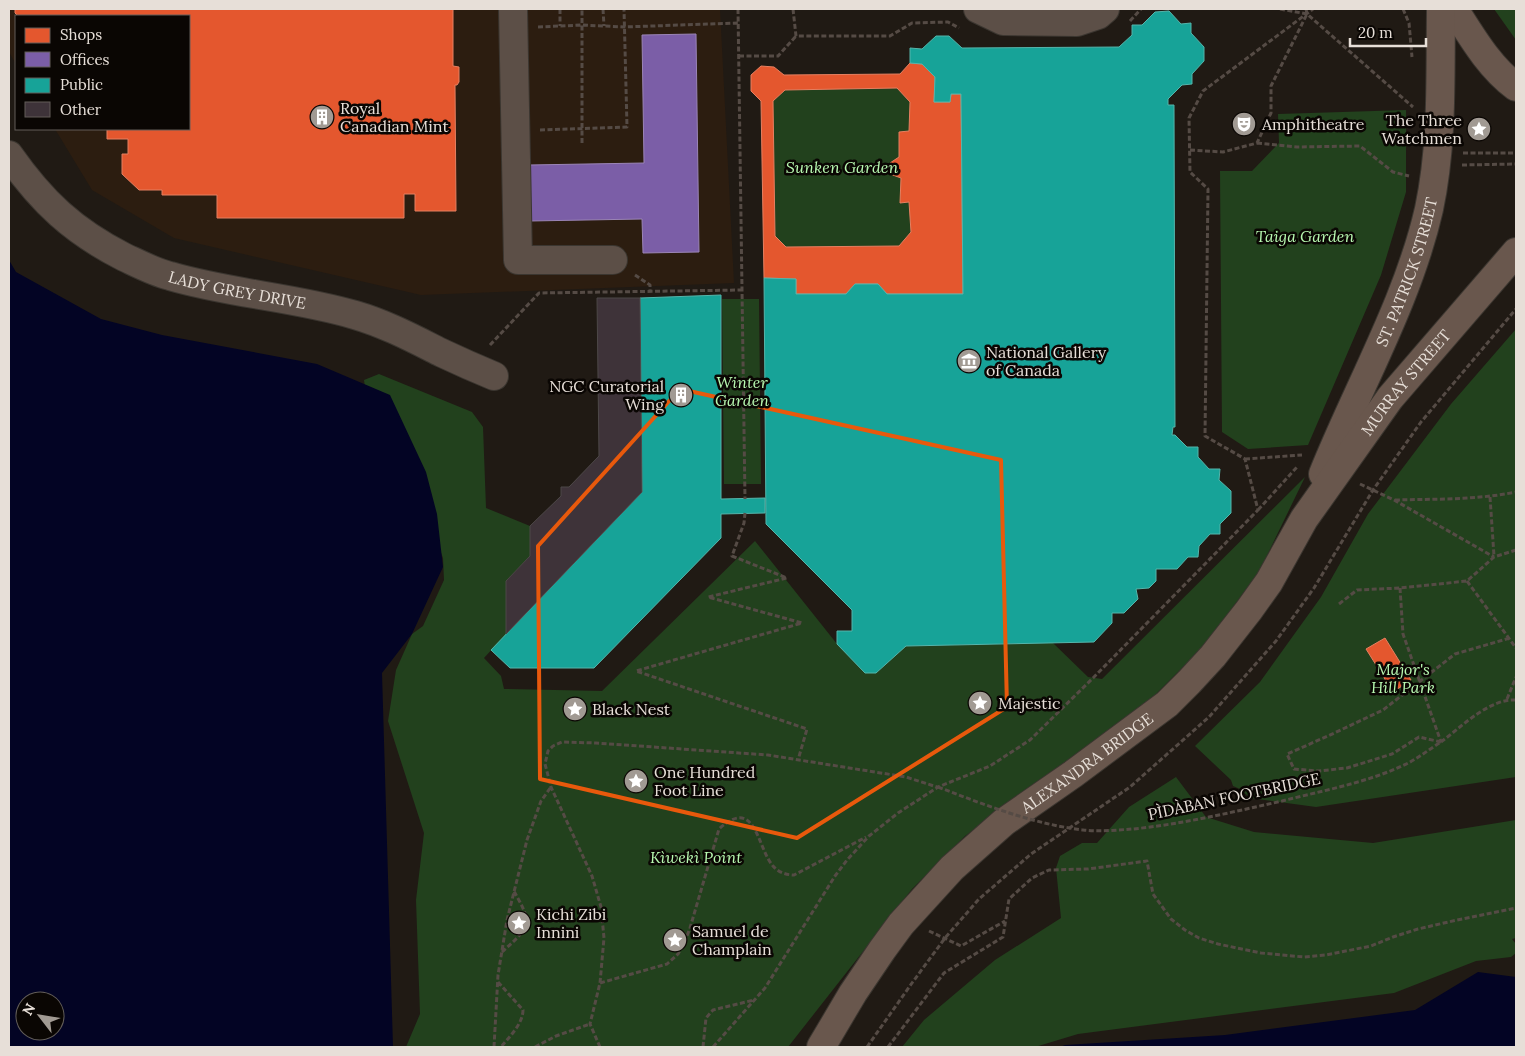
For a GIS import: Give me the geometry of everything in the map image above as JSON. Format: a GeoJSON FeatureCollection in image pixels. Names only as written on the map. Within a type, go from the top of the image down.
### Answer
{"type":"FeatureCollection","features":[{"type":"Feature","properties":{"kind":"main road","name":"ST. PATRICK STREET"},"geometry":{"type":"LineString","coordinates":[[1304,519],[1407,283],[1419,248],[1429,209],[1438,152],[1441,9]]}},
{"type":"Feature","properties":{"kind":"main road"},"geometry":{"type":"LineString","coordinates":[[1454,9],[1488,60],[1516,87]]}},
{"type":"Feature","properties":{"kind":"main road","name":"MURRAY STREET"},"geometry":{"type":"LineString","coordinates":[[1304,519],[1390,398],[1516,252]]}},
{"type":"Feature","properties":{"kind":"main road","name":"ALEXANDRA BRIDGE"},"geometry":{"type":"LineString","coordinates":[[822,1047],[853,993],[901,924],[952,868],[1004,822],[1167,704],[1213,656],[1249,610],[1279,566],[1304,519]]}},
{"type":"Feature","properties":{"kind":"main road","name":"ALEXANDRA BRIDGE"},"geometry":{"type":"LineString","coordinates":[[805,1047],[853,993]]}},
{"type":"Feature","properties":{"kind":"lane"},"geometry":{"type":"LineString","coordinates":[[971,20],[1077,22],[1098,15],[1115,18]]}},
{"type":"Feature","properties":{"kind":"lane"},"geometry":{"type":"LineString","coordinates":[[513,18],[518,260],[613,260]]}},
{"type":"Feature","properties":{"kind":"lane","name":"LADY GREY DRIVE"},"geometry":{"type":"LineString","coordinates":[[9,155],[40,196],[63,218],[100,245],[140,265],[168,276],[205,285],[318,305],[358,316],[388,327],[483,371]]}},
{"type":"Feature","properties":{"kind":"path"},"geometry":{"type":"LineString","coordinates":[[560,9],[560,26]]}},
{"type":"Feature","properties":{"kind":"path"},"geometry":{"type":"LineString","coordinates":[[582,9],[582,143]]}},
{"type":"Feature","properties":{"kind":"path"},"geometry":{"type":"LineString","coordinates":[[603,9],[604,26]]}},
{"type":"Feature","properties":{"kind":"path"},"geometry":{"type":"LineString","coordinates":[[515,131],[627,126],[624,9]]}},
{"type":"Feature","properties":{"kind":"path"},"geometry":{"type":"LineString","coordinates":[[738,9],[745,499]]}},
{"type":"Feature","properties":{"kind":"path"},"geometry":{"type":"LineString","coordinates":[[793,9],[796,36]]}},
{"type":"Feature","properties":{"kind":"path"},"geometry":{"type":"LineString","coordinates":[[1115,18],[1141,9]]}},
{"type":"Feature","properties":{"kind":"path"},"geometry":{"type":"LineString","coordinates":[[1280,9],[1307,14],[1416,109],[1415,100]]}},
{"type":"Feature","properties":{"kind":"path"},"geometry":{"type":"LineString","coordinates":[[1257,144],[1271,113],[1271,86],[1307,14],[1306,9]]}},
{"type":"Feature","properties":{"kind":"path"},"geometry":{"type":"LineString","coordinates":[[713,1047],[765,988],[835,876],[869,836],[898,813],[938,787],[990,766],[1030,740],[1094,678],[1258,510],[1308,455],[1245,459],[1205,436],[1208,189],[1190,172],[1189,118],[1203,91],[1313,9]]}},
{"type":"Feature","properties":{"kind":"path"},"geometry":{"type":"LineString","coordinates":[[1403,9],[1409,23],[1412,62]]}},
{"type":"Feature","properties":{"kind":"path"},"geometry":{"type":"LineString","coordinates":[[513,18],[560,26],[624,27],[738,23]]}},
{"type":"Feature","properties":{"kind":"path"},"geometry":{"type":"LineString","coordinates":[[739,56],[778,56],[796,36],[890,36],[912,23],[971,20]]}},
{"type":"Feature","properties":{"kind":"path"},"geometry":{"type":"LineString","coordinates":[[1190,150],[1223,152],[1257,144],[1297,147],[1360,146],[1393,172],[1411,176]]}},
{"type":"Feature","properties":{"kind":"path"},"geometry":{"type":"LineString","coordinates":[[1454,152],[1516,153]]}},
{"type":"Feature","properties":{"kind":"path"},"geometry":{"type":"LineString","coordinates":[[1462,165],[1516,164]]}},
{"type":"Feature","properties":{"kind":"path"},"geometry":{"type":"LineString","coordinates":[[483,371],[539,293],[742,290]]}},
{"type":"Feature","properties":{"kind":"path"},"geometry":{"type":"LineString","coordinates":[[1245,459],[1258,510]]}},
{"type":"Feature","properties":{"kind":"path"},"geometry":{"type":"LineString","coordinates":[[1355,482],[1394,500],[1494,557]]}},
{"type":"Feature","properties":{"kind":"path"},"geometry":{"type":"LineString","coordinates":[[1394,500],[1490,497],[1516,492]]}},
{"type":"Feature","properties":{"kind":"path"},"geometry":{"type":"LineString","coordinates":[[1490,497],[1494,557]]}},
{"type":"Feature","properties":{"kind":"path"},"geometry":{"type":"LineString","coordinates":[[745,513],[744,523],[732,556],[787,578],[708,597],[802,623],[636,671],[807,729],[798,760]]}},
{"type":"Feature","properties":{"kind":"path"},"geometry":{"type":"LineString","coordinates":[[1339,604],[1357,590],[1400,588],[1467,581],[1494,557],[1516,550]]}},
{"type":"Feature","properties":{"kind":"path"},"geometry":{"type":"LineString","coordinates":[[1467,581],[1516,648]]}},
{"type":"Feature","properties":{"kind":"path"},"geometry":{"type":"LineString","coordinates":[[1400,588],[1403,634],[1441,742]]}},
{"type":"Feature","properties":{"kind":"path"},"geometry":{"type":"LineString","coordinates":[[1441,742],[1419,737],[1392,754],[1347,768],[1318,771],[1294,769],[1287,754],[1383,710],[1455,654],[1510,638]]}},
{"type":"Feature","properties":{"kind":"path"},"geometry":{"type":"LineString","coordinates":[[1516,677],[1507,699],[1516,700]]}},
{"type":"Feature","properties":{"kind":"path","name":"PÌDÀBAN FOOTBRIDGE"},"geometry":{"type":"LineString","coordinates":[[551,787],[545,758],[553,746],[562,742],[768,755],[906,777],[989,806],[1051,824],[1084,830],[1144,828],[1189,821],[1372,778],[1403,766],[1441,742],[1481,711],[1507,699]]}},
{"type":"Feature","properties":{"kind":"path"},"geometry":{"type":"LineString","coordinates":[[494,1047],[498,981],[507,920],[527,840],[541,801],[551,787],[592,876],[601,907],[604,938],[600,983],[590,1024],[600,1047]]}},
{"type":"Feature","properties":{"kind":"path"},"geometry":{"type":"LineString","coordinates":[[600,983],[667,964],[678,954],[690,928],[719,829],[728,820],[737,818],[744,819],[750,823],[756,830],[768,859],[773,866],[778,871],[790,875],[794,875],[869,836]]}},
{"type":"Feature","properties":{"kind":"path"},"geometry":{"type":"LineString","coordinates":[[888,1047],[944,973],[1003,937],[1009,899],[1032,878],[1049,870],[1088,868],[1147,861],[1152,894],[1172,919],[1185,930],[1199,938],[1218,944],[1261,953],[1304,956],[1326,955],[1371,946],[1418,929],[1516,908]]}},
{"type":"Feature","properties":{"kind":"path"},"geometry":{"type":"LineString","coordinates":[[502,952],[524,930],[527,923],[527,918],[514,891]]}},
{"type":"Feature","properties":{"kind":"path"},"geometry":{"type":"LineString","coordinates":[[926,930],[961,946],[1006,921]]}},
{"type":"Feature","properties":{"kind":"path"},"geometry":{"type":"LineString","coordinates":[[498,981],[523,1010],[523,1015],[518,1024],[501,1047]]}},
{"type":"Feature","properties":{"kind":"path"},"geometry":{"type":"LineString","coordinates":[[703,1047],[706,1018],[713,1010],[755,1000]]}},
{"type":"Feature","properties":{"kind":"path"},"geometry":{"type":"LineString","coordinates":[[535,1047],[556,1036],[590,1024]]}},
{"type":"Feature","properties":{"kind":"highlighted area"},"geometry":{"type":"Polygon","coordinates":[[[680,389],[1001,460],[1007,707],[797,838],[540,779],[538,546],[680,389]]]}},
{"type":"Feature","properties":{"kind":"shaded area"},"geometry":{"type":"Polygon","coordinates":[[[9,9],[720,9],[734,283],[421,295],[174,238],[92,190],[56,130],[190,130],[190,15],[15,15],[15,62],[9,52],[9,9]]]}},
{"type":"Feature","properties":{"kind":"green space"},"geometry":{"type":"Polygon","coordinates":[[[1494,9],[1516,9],[1516,40],[1494,9]]]}},
{"type":"Feature","properties":{"kind":"green space","name":"Sunken Garden"},"geometry":{"type":"Polygon","coordinates":[[[897,88],[910,102],[911,232],[899,246],[786,247],[775,236],[773,101],[785,90],[897,88]]]}},
{"type":"Feature","properties":{"kind":"green space","name":"Taiga Garden"},"geometry":{"type":"Polygon","coordinates":[[[1406,110],[1406,192],[1381,275],[1308,445],[1248,449],[1222,432],[1220,171],[1252,171],[1279,143],[1278,114],[1406,110]]]}},
{"type":"Feature","properties":{"kind":"green space","name":"Winter Garden"},"geometry":{"type":"Polygon","coordinates":[[[722,299],[759,299],[761,484],[724,484],[722,299]]]}},
{"type":"Feature","properties":{"kind":"green space","name":"Major's Hill Park"},"geometry":{"type":"Polygon","coordinates":[[[1516,329],[1516,777],[1316,807],[1250,798],[1240,789],[1233,786],[1231,780],[1195,746],[1260,682],[1321,597],[1368,514],[1451,404],[1516,329]]]}},
{"type":"Feature","properties":{"kind":"green space","name":"Kìwekì Point"},"geometry":{"type":"Polygon","coordinates":[[[379,374],[472,412],[483,427],[486,508],[530,526],[530,556],[506,581],[506,634],[484,658],[501,676],[504,689],[602,691],[755,541],[837,644],[865,673],[876,673],[906,646],[1053,643],[1088,677],[1102,679],[1305,477],[1259,572],[1203,647],[1151,699],[965,836],[912,889],[788,1047],[406,1047],[420,1014],[416,900],[424,833],[388,721],[396,670],[412,634],[423,626],[444,580],[443,558],[391,420],[366,393],[364,380],[379,374]]]}},
{"type":"Feature","properties":{"kind":"green space"},"geometry":{"type":"Polygon","coordinates":[[[1176,777],[1206,817],[1254,832],[1373,843],[1516,820],[1516,938],[1512,939],[1516,944],[1516,953],[1511,957],[1476,961],[1394,993],[1078,1034],[1035,1047],[902,1047],[924,1020],[995,960],[1061,918],[1056,868],[1060,856],[1082,843],[1097,843],[1129,807],[1176,777]]]}},
{"type":"Feature","properties":{"kind":"water"},"geometry":{"type":"Polygon","coordinates":[[[9,260],[16,272],[101,319],[162,335],[317,364],[390,395],[426,472],[437,514],[443,567],[412,634],[382,673],[393,1047],[9,1047],[9,260]]]}},
{"type":"Feature","properties":{"kind":"water"},"geometry":{"type":"Polygon","coordinates":[[[1478,972],[1516,977],[1516,1047],[1060,1047],[1065,1045],[1225,1035],[1415,1010],[1478,972]]]}},
{"type":"Feature","properties":{"kind":"building: Shops","name":"Royal Canadian Mint"},"geometry":{"type":"Polygon","coordinates":[[[15,9],[453,9],[453,66],[459,67],[459,82],[455,85],[456,211],[415,211],[415,194],[404,194],[404,218],[217,218],[217,195],[162,195],[162,190],[139,190],[122,174],[122,154],[128,154],[128,139],[107,139],[107,130],[190,130],[190,15],[17,15],[15,9]]]}},
{"type":"Feature","properties":{"kind":"building: Shops"},"geometry":{"type":"Polygon","coordinates":[[[910,63],[922,64],[935,77],[934,102],[950,102],[951,94],[961,94],[963,294],[887,294],[878,284],[855,284],[846,294],[796,294],[796,279],[764,278],[761,101],[751,91],[751,75],[761,66],[774,67],[784,75],[900,74],[910,63]],[[897,88],[785,90],[773,101],[775,236],[786,247],[899,246],[911,232],[909,202],[900,203],[901,178],[890,174],[890,163],[899,157],[899,132],[909,131],[910,102],[897,88]]]}},
{"type":"Feature","properties":{"kind":"building: Shops"},"geometry":{"type":"Polygon","coordinates":[[[1385,638],[1411,680],[1393,692],[1366,649],[1385,638]]]}},
{"type":"Feature","properties":{"kind":"building: Offices"},"geometry":{"type":"Polygon","coordinates":[[[696,34],[699,252],[643,253],[642,219],[530,221],[529,165],[644,163],[642,35],[696,34]]]}},
{"type":"Feature","properties":{"kind":"building: Public","name":"National Gallery of Canada"},"geometry":{"type":"Polygon","coordinates":[[[1169,11],[1181,24],[1191,23],[1191,33],[1204,47],[1204,61],[1192,74],[1192,84],[1182,85],[1168,99],[1168,105],[1174,105],[1175,427],[1173,427],[1172,435],[1175,435],[1187,447],[1198,447],[1198,457],[1209,469],[1220,469],[1219,480],[1231,491],[1231,513],[1220,524],[1220,534],[1210,534],[1199,546],[1198,557],[1188,557],[1177,569],[1156,569],[1156,581],[1149,588],[1136,589],[1138,599],[1124,613],[1112,613],[1112,623],[1094,642],[906,646],[876,673],[865,673],[837,644],[837,631],[852,631],[852,610],[766,524],[764,278],[796,279],[796,294],[846,294],[855,284],[878,284],[887,294],[963,294],[961,94],[951,94],[950,102],[934,102],[935,77],[922,64],[910,63],[910,48],[922,49],[936,36],[949,36],[962,48],[1119,47],[1132,35],[1132,25],[1142,25],[1155,12],[1169,11]]]}},
{"type":"Feature","properties":{"kind":"building: Public","name":"NGC Curatorial Wing"},"geometry":{"type":"Polygon","coordinates":[[[721,295],[721,499],[765,498],[765,513],[721,514],[721,538],[594,668],[510,668],[491,650],[642,492],[640,298],[721,295]]]}},
{"type":"Feature","properties":{"kind":"building: Other"},"geometry":{"type":"Polygon","coordinates":[[[597,298],[640,298],[642,492],[506,634],[506,581],[530,556],[530,526],[561,496],[561,487],[569,487],[599,456],[597,298]]]}},
{"type":"Feature","properties":{"kind":"place","name":"Royal Canadian Mint"},"geometry":{"type":"Point","coordinates":[322,117]}},
{"type":"Feature","properties":{"kind":"place","name":"Amphitheatre"},"geometry":{"type":"Point","coordinates":[1244,124]}},
{"type":"Feature","properties":{"kind":"place","name":"The Three Watchmen"},"geometry":{"type":"Point","coordinates":[1479,129]}},
{"type":"Feature","properties":{"kind":"place","name":"National Gallery of Canada"},"geometry":{"type":"Point","coordinates":[969,361]}},
{"type":"Feature","properties":{"kind":"place","name":"NGC Curatorial Wing"},"geometry":{"type":"Point","coordinates":[681,395]}},
{"type":"Feature","properties":{"kind":"place","name":"Majestic"},"geometry":{"type":"Point","coordinates":[980,703]}},
{"type":"Feature","properties":{"kind":"place","name":"Black Nest"},"geometry":{"type":"Point","coordinates":[575,709]}},
{"type":"Feature","properties":{"kind":"place","name":"One Hundred Foot Line"},"geometry":{"type":"Point","coordinates":[636,781]}},
{"type":"Feature","properties":{"kind":"place","name":"Kichi Zibi Innini"},"geometry":{"type":"Point","coordinates":[519,923]}},
{"type":"Feature","properties":{"kind":"place","name":"Samuel de Champlain"},"geometry":{"type":"Point","coordinates":[675,940]}}]}
